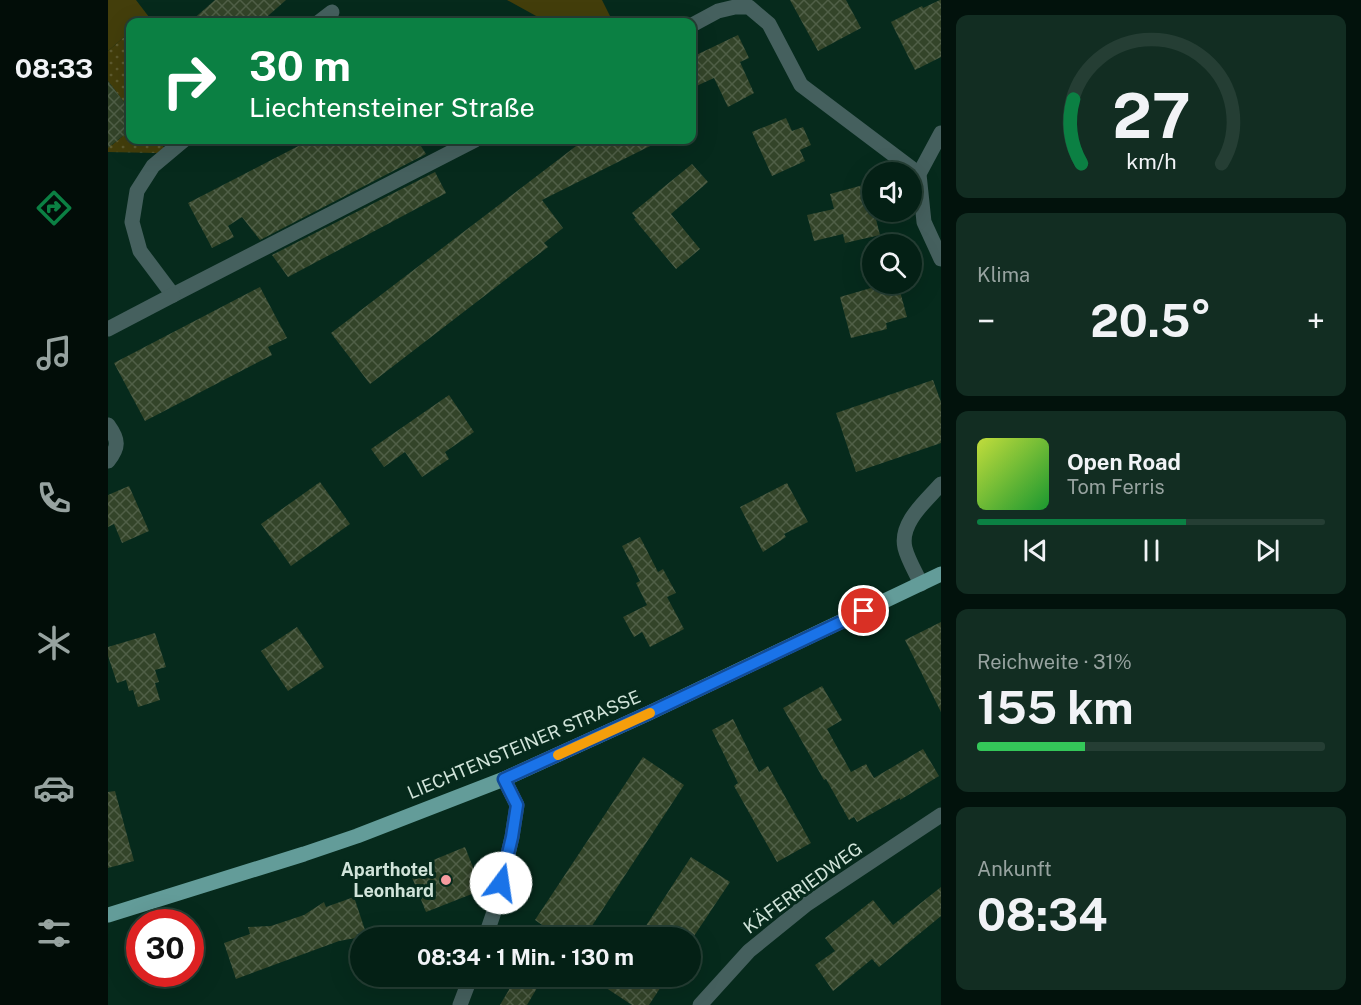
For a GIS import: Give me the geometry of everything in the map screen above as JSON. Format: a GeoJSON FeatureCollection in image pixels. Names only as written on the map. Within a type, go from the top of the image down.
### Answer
{"type":"FeatureCollection","features":[{"type":"Feature","properties":{"kind":"main road","name":"LIECHTENSTEINER STRASSE"},"geometry":{"type":"LineString","coordinates":[[108,915],[346,840],[504,779],[647,714],[941,574]]}},
{"type":"Feature","properties":{"kind":"street"},"geometry":{"type":"LineString","coordinates":[[696,23],[718,11],[749,7],[769,24],[801,85],[903,162]]}},
{"type":"Feature","properties":{"kind":"street"},"geometry":{"type":"LineString","coordinates":[[325,18],[332,12]]}},
{"type":"Feature","properties":{"kind":"street"},"geometry":{"type":"LineString","coordinates":[[922,168],[941,133]]}},
{"type":"Feature","properties":{"kind":"street"},"geometry":{"type":"LineString","coordinates":[[173,295],[140,251],[132,222],[137,191],[153,166],[179,144]]}},
{"type":"Feature","properties":{"kind":"street"},"geometry":{"type":"LineString","coordinates":[[108,329],[467,144]]}},
{"type":"Feature","properties":{"kind":"street"},"geometry":{"type":"LineString","coordinates":[[922,203],[924,222],[941,259]]}},
{"type":"Feature","properties":{"kind":"street"},"geometry":{"type":"LineString","coordinates":[[108,425],[116,436],[116,451],[108,461]]}},
{"type":"Feature","properties":{"kind":"street"},"geometry":{"type":"LineString","coordinates":[[921,584],[904,547],[906,530],[913,514],[941,484]]}},
{"type":"Feature","properties":{"kind":"street"},"geometry":{"type":"LineString","coordinates":[[489,927],[512,837],[517,805],[504,779]]}},
{"type":"Feature","properties":{"kind":"street","name":"KÄFERRIEDWEG"},"geometry":{"type":"LineString","coordinates":[[699,1005],[749,951],[807,904],[941,815]]}},
{"type":"Feature","properties":{"kind":"street"},"geometry":{"type":"LineString","coordinates":[[460,1005],[467,987]]}},
{"type":"Feature","properties":{"kind":"shaded area"},"geometry":{"type":"Polygon","coordinates":[[[108,0],[136,0],[149,17],[126,18],[126,35],[108,51],[108,0]]]}},
{"type":"Feature","properties":{"kind":"shaded area"},"geometry":{"type":"Polygon","coordinates":[[[507,0],[602,0],[611,18],[540,18],[507,0]]]}},
{"type":"Feature","properties":{"kind":"shaded area"},"geometry":{"type":"Polygon","coordinates":[[[126,35],[126,105],[108,81],[108,51],[126,35]]]}},
{"type":"Feature","properties":{"kind":"shaded area"},"geometry":{"type":"Polygon","coordinates":[[[126,133],[126,144],[160,144],[165,148],[157,153],[108,152],[108,140],[112,145],[126,133]]]}},
{"type":"Feature","properties":{"kind":"building"},"geometry":{"type":"Polygon","coordinates":[[[215,0],[286,0],[266,18],[195,18],[215,0]]]}},
{"type":"Feature","properties":{"kind":"building"},"geometry":{"type":"Polygon","coordinates":[[[790,0],[846,0],[861,28],[818,51],[790,0]]]}},
{"type":"Feature","properties":{"kind":"building"},"geometry":{"type":"Polygon","coordinates":[[[941,0],[941,57],[915,70],[891,22],[922,6],[923,8],[941,0]]]}},
{"type":"Feature","properties":{"kind":"building"},"geometry":{"type":"Polygon","coordinates":[[[738,35],[749,58],[740,62],[754,93],[728,107],[714,78],[696,86],[696,55],[738,35]]]}},
{"type":"Feature","properties":{"kind":"building"},"geometry":{"type":"Polygon","coordinates":[[[108,81],[126,105],[126,133],[108,148],[108,81]]]}},
{"type":"Feature","properties":{"kind":"building"},"geometry":{"type":"Polygon","coordinates":[[[786,118],[792,131],[803,127],[811,145],[800,150],[805,161],[772,176],[752,132],[786,118]]]}},
{"type":"Feature","properties":{"kind":"building"},"geometry":{"type":"Polygon","coordinates":[[[302,144],[420,144],[426,154],[260,240],[242,217],[228,226],[234,237],[212,248],[188,203],[302,144]]]}},
{"type":"Feature","properties":{"kind":"building"},"geometry":{"type":"Polygon","coordinates":[[[579,144],[654,144],[542,200],[563,228],[544,243],[548,247],[370,384],[331,333],[579,144]]]}},
{"type":"Feature","properties":{"kind":"building"},"geometry":{"type":"Polygon","coordinates":[[[692,164],[708,182],[671,214],[700,249],[676,269],[634,219],[636,218],[632,213],[692,164]]]}},
{"type":"Feature","properties":{"kind":"building"},"geometry":{"type":"Polygon","coordinates":[[[435,172],[446,193],[288,277],[272,255],[435,172]]]}},
{"type":"Feature","properties":{"kind":"building"},"geometry":{"type":"Polygon","coordinates":[[[862,185],[862,222],[877,222],[880,234],[862,234],[862,239],[845,243],[843,234],[814,241],[807,215],[834,209],[830,194],[862,185]]]}},
{"type":"Feature","properties":{"kind":"building"},"geometry":{"type":"Polygon","coordinates":[[[260,287],[287,338],[268,347],[272,355],[145,421],[114,363],[260,287]]]}},
{"type":"Feature","properties":{"kind":"building"},"geometry":{"type":"Polygon","coordinates":[[[862,291],[862,294],[901,294],[907,317],[886,323],[887,329],[851,338],[840,297],[862,291]]]}},
{"type":"Feature","properties":{"kind":"building"},"geometry":{"type":"Polygon","coordinates":[[[933,380],[941,402],[941,443],[856,472],[836,413],[933,380]]]}},
{"type":"Feature","properties":{"kind":"building"},"geometry":{"type":"Polygon","coordinates":[[[449,395],[474,432],[445,452],[449,459],[422,477],[405,452],[384,467],[371,449],[449,395]]]}},
{"type":"Feature","properties":{"kind":"building"},"geometry":{"type":"Polygon","coordinates":[[[320,482],[350,524],[291,566],[261,524],[320,482]]]}},
{"type":"Feature","properties":{"kind":"building"},"geometry":{"type":"Polygon","coordinates":[[[787,483],[808,522],[784,534],[786,537],[763,552],[740,507],[787,483]]]}},
{"type":"Feature","properties":{"kind":"building"},"geometry":{"type":"Polygon","coordinates":[[[129,486],[149,531],[122,543],[114,524],[108,527],[108,495],[129,486]]]}},
{"type":"Feature","properties":{"kind":"building"},"geometry":{"type":"Polygon","coordinates":[[[640,537],[658,572],[663,569],[676,593],[667,597],[684,629],[650,647],[642,632],[634,637],[623,617],[647,605],[636,583],[640,581],[622,546],[640,537]]]}},
{"type":"Feature","properties":{"kind":"building"},"geometry":{"type":"Polygon","coordinates":[[[941,622],[941,712],[905,640],[941,622]]]}},
{"type":"Feature","properties":{"kind":"building"},"geometry":{"type":"Polygon","coordinates":[[[297,627],[324,667],[288,691],[261,651],[297,627]]]}},
{"type":"Feature","properties":{"kind":"building"},"geometry":{"type":"Polygon","coordinates":[[[155,633],[166,667],[155,670],[159,682],[155,683],[160,700],[138,707],[133,690],[129,691],[126,680],[117,683],[108,656],[108,647],[155,633]]]}},
{"type":"Feature","properties":{"kind":"building"},"geometry":{"type":"Polygon","coordinates":[[[822,686],[842,720],[827,729],[851,772],[866,764],[874,778],[923,749],[939,776],[900,800],[900,798],[857,822],[854,817],[849,820],[783,708],[822,686]]]}},
{"type":"Feature","properties":{"kind":"building"},"geometry":{"type":"Polygon","coordinates":[[[733,719],[759,772],[768,766],[811,843],[777,862],[734,786],[738,783],[712,730],[733,719]]]}},
{"type":"Feature","properties":{"kind":"building"},"geometry":{"type":"Polygon","coordinates":[[[643,757],[684,785],[591,927],[545,927],[535,920],[643,757]]]}},
{"type":"Feature","properties":{"kind":"building"},"geometry":{"type":"Polygon","coordinates":[[[115,791],[134,861],[108,868],[108,792],[115,791]]]}},
{"type":"Feature","properties":{"kind":"building","name":"Aparthotel Leonhard"},"geometry":{"type":"Polygon","coordinates":[[[465,847],[482,890],[426,912],[409,870],[465,847]]]}},
{"type":"Feature","properties":{"kind":"building"},"geometry":{"type":"Polygon","coordinates":[[[691,857],[730,882],[700,927],[645,927],[691,857]]]}},
{"type":"Feature","properties":{"kind":"building"},"geometry":{"type":"Polygon","coordinates":[[[941,887],[941,916],[879,967],[872,959],[833,991],[815,965],[835,951],[825,938],[873,900],[893,925],[941,887]]]}},
{"type":"Feature","properties":{"kind":"building"},"geometry":{"type":"Polygon","coordinates":[[[354,897],[364,927],[350,927],[350,939],[236,979],[224,943],[250,934],[248,927],[271,926],[304,915],[324,902],[326,907],[354,897]]]}},
{"type":"Feature","properties":{"kind":"building"},"geometry":{"type":"Polygon","coordinates":[[[511,987],[538,987],[527,1005],[500,1005],[511,987]]]}},
{"type":"Feature","properties":{"kind":"building"},"geometry":{"type":"Polygon","coordinates":[[[605,987],[661,987],[649,1005],[632,1005],[605,987]]]}},
{"type":"Feature","properties":{"kind":"slow traffic"},"geometry":{"type":"LineString","coordinates":[[558,755],[650,713]]}},
{"type":"Feature","properties":{"kind":"place","name":"Aparthotel Leonhard"},"geometry":{"type":"Point","coordinates":[446,880]}},
{"type":"Feature","properties":{"kind":"route"},"geometry":{"type":"LineString","coordinates":[[501,883],[517,805],[504,779],[864,611]]}}]}
